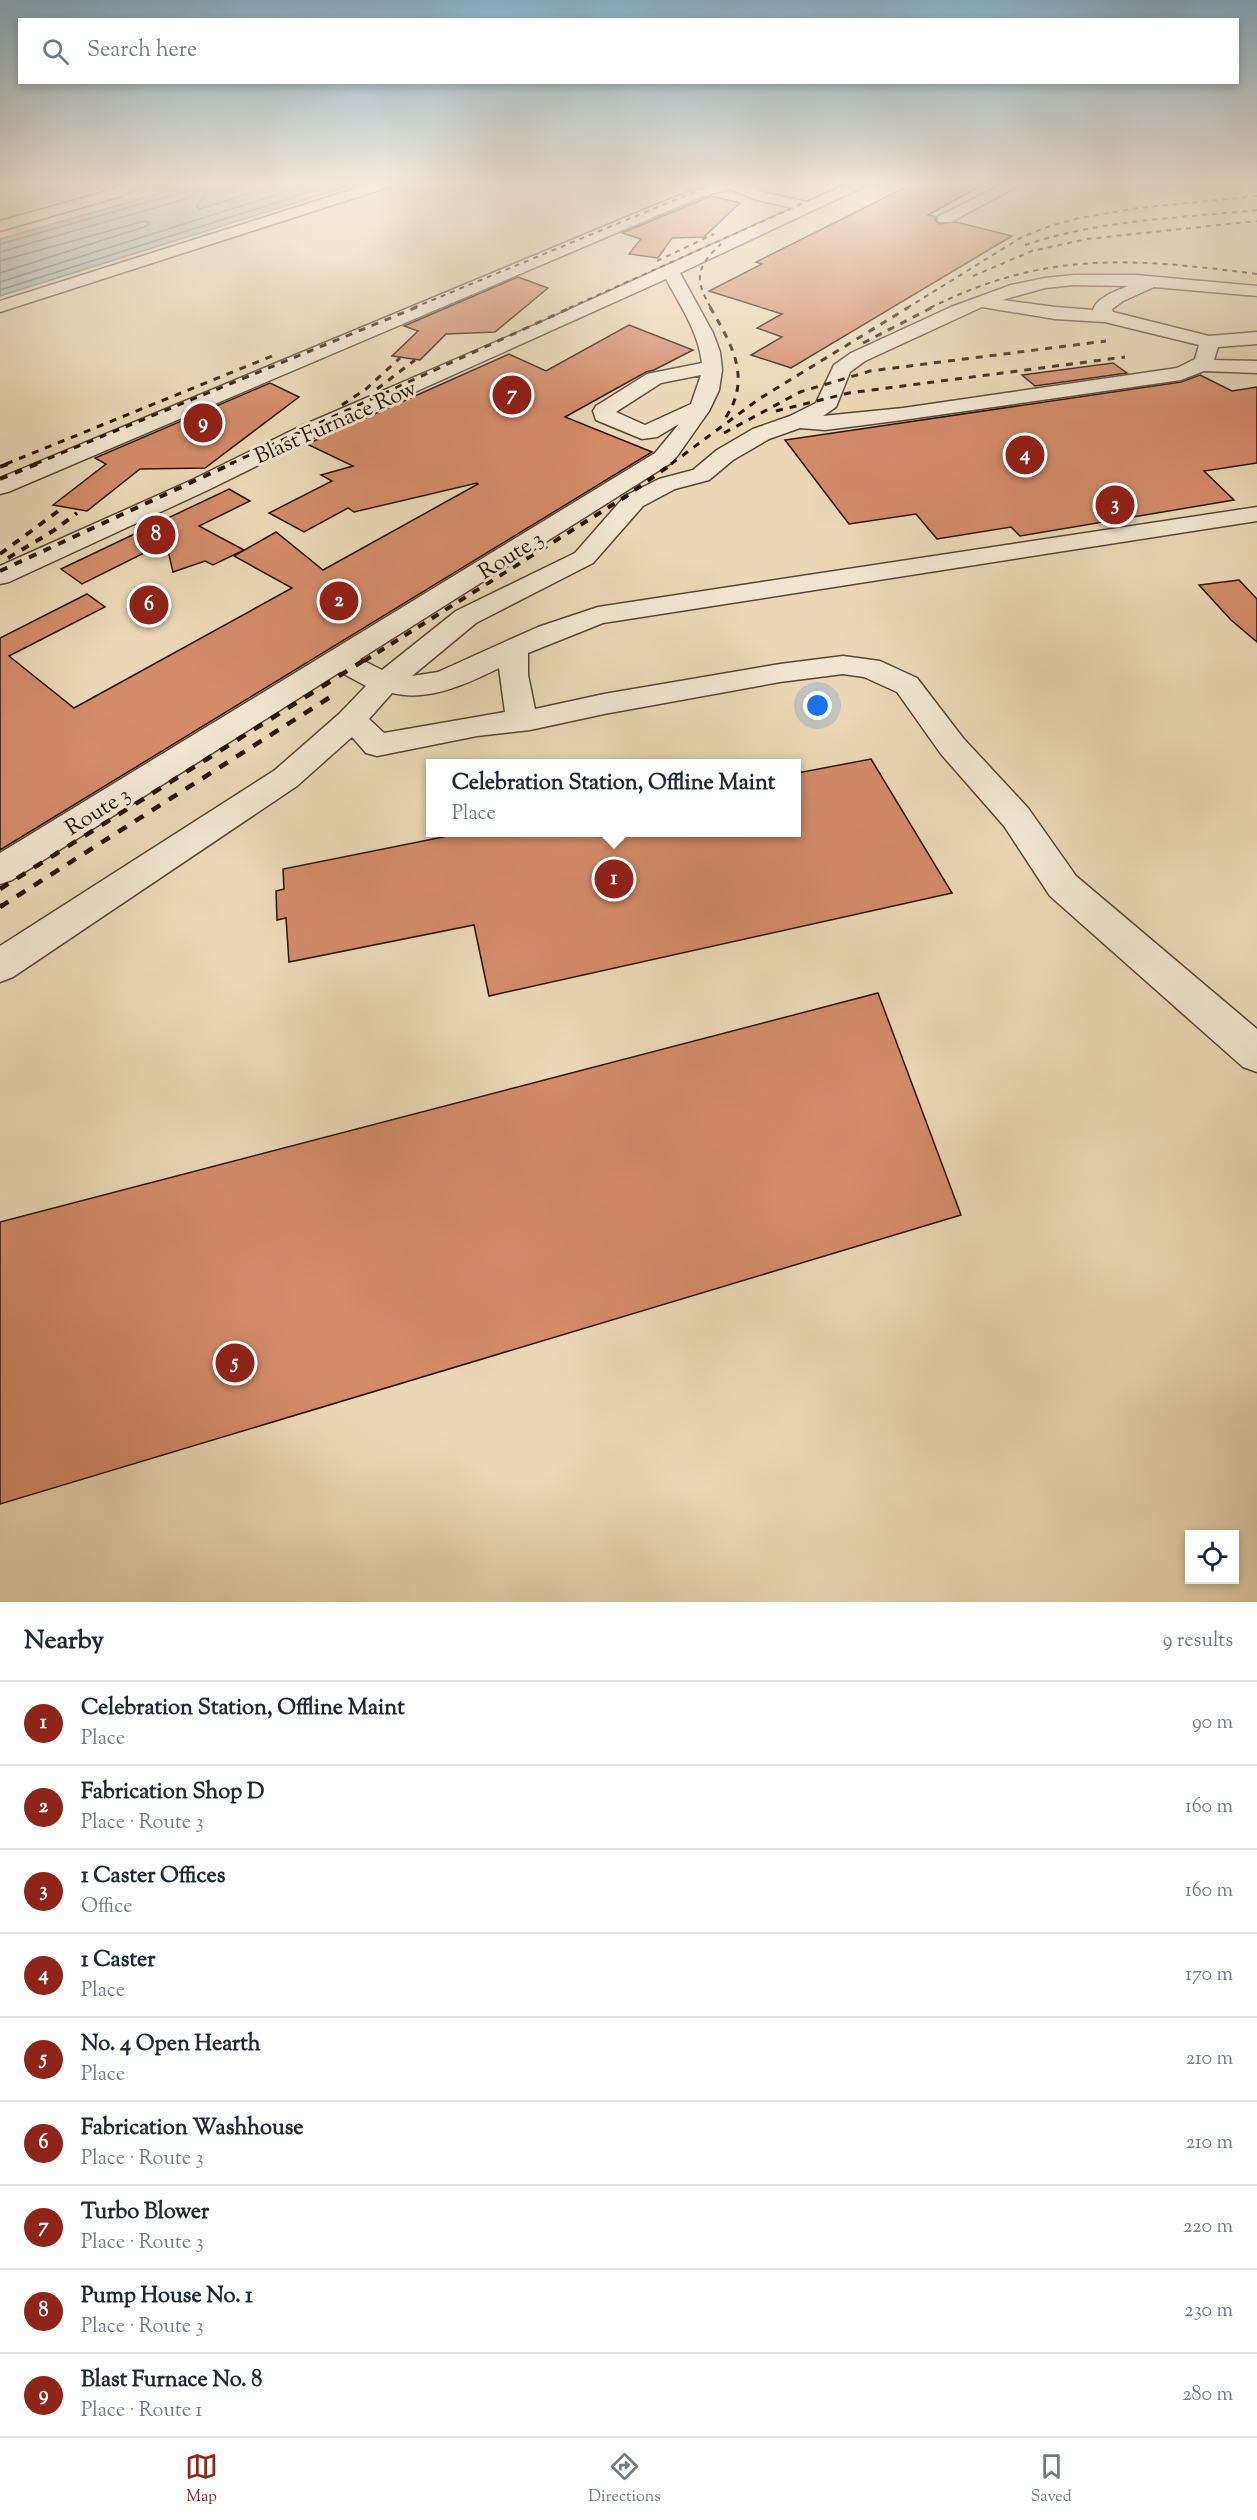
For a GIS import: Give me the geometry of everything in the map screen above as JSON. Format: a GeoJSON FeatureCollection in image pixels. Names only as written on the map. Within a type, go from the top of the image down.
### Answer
{"type":"FeatureCollection","features":[{"type":"Feature","properties":{"kind":"street"},"geometry":{"type":"LineString","coordinates":[[0,307],[154,258]]}},
{"type":"Feature","properties":{"kind":"street"},"geometry":{"type":"LineString","coordinates":[[0,487],[545,258]]}},
{"type":"Feature","properties":{"kind":"street"},"geometry":{"type":"LineString","coordinates":[[671,271],[700,258]]}},
{"type":"Feature","properties":{"kind":"street","name":"Route 3"},"geometry":{"type":"LineString","coordinates":[[0,870],[663,458],[688,429],[711,379],[711,354],[692,307],[676,284],[671,271]]}},
{"type":"Feature","properties":{"kind":"street","name":"Blast Furnace Row"},"geometry":{"type":"LineString","coordinates":[[0,576],[307,432],[549,326],[632,286],[671,271]]}},
{"type":"Feature","properties":{"kind":"street"},"geometry":{"type":"LineString","coordinates":[[0,966],[286,778],[350,721],[386,683],[466,617],[584,558],[634,501],[667,484],[701,475],[724,455],[761,434],[798,421],[825,407],[841,369],[858,357],[981,302],[1017,288],[1050,282],[1097,280],[1257,291]]}},
{"type":"Feature","properties":{"kind":"street"},"geometry":{"type":"LineString","coordinates":[[1106,316],[1102,308],[1117,297],[1149,283]]}},
{"type":"Feature","properties":{"kind":"street"},"geometry":{"type":"LineString","coordinates":[[1216,288],[1221,297],[1238,310]]}},
{"type":"Feature","properties":{"kind":"street"},"geometry":{"type":"LineString","coordinates":[[981,302],[1055,314],[1106,316],[1209,342],[1257,338]]}},
{"type":"Feature","properties":{"kind":"street"},"geometry":{"type":"LineString","coordinates":[[1202,366],[1207,356],[1209,342]]}},
{"type":"Feature","properties":{"kind":"street"},"geometry":{"type":"LineString","coordinates":[[798,421],[825,423],[903,414],[1181,374],[1202,366],[1245,369],[1257,367]]}},
{"type":"Feature","properties":{"kind":"street"},"geometry":{"type":"LineString","coordinates":[[698,409],[668,421],[649,432],[642,432],[604,415],[604,411],[654,378],[676,372],[711,368]]}},
{"type":"Feature","properties":{"kind":"street"},"geometry":{"type":"LineString","coordinates":[[340,659],[351,668],[386,683],[417,686],[452,677],[542,636],[598,615],[1257,514]]}},
{"type":"Feature","properties":{"kind":"street"},"geometry":{"type":"LineString","coordinates":[[514,649],[513,675],[522,721]]}},
{"type":"Feature","properties":{"kind":"street"},"geometry":{"type":"LineString","coordinates":[[350,721],[367,732],[377,745],[477,726],[522,721],[780,673],[843,665],[870,668],[907,685],[952,746],[1016,817],[1063,885],[1257,1054]]}},
{"type":"Feature","properties":{"kind":"water"},"geometry":{"type":"Polygon","coordinates":[[[0,258],[121,258],[0,296],[0,258]]]}},
{"type":"Feature","properties":{"kind":"building"},"geometry":{"type":"Polygon","coordinates":[[[764,258],[976,258],[791,368],[751,355],[782,337],[757,328],[782,314],[709,291],[762,264],[756,262],[764,258]]]}},
{"type":"Feature","properties":{"kind":"building"},"geometry":{"type":"Polygon","coordinates":[[[518,277],[548,288],[495,332],[446,334],[420,360],[392,356],[418,331],[404,326],[518,277]]]}},
{"type":"Feature","properties":{"kind":"building"},"geometry":{"type":"Polygon","coordinates":[[[629,325],[693,350],[646,372],[565,417],[652,452],[0,850],[0,638],[87,594],[105,607],[9,656],[74,708],[292,588],[234,556],[276,532],[323,570],[478,484],[354,512],[348,508],[304,532],[269,513],[332,481],[321,475],[353,466],[307,444],[509,354],[546,371],[629,325]]]}},
{"type":"Feature","properties":{"kind":"building"},"geometry":{"type":"Polygon","coordinates":[[[1113,363],[1127,373],[1035,386],[1022,375],[1113,363]]]}},
{"type":"Feature","properties":{"kind":"building"},"geometry":{"type":"Polygon","coordinates":[[[1200,375],[1232,391],[1257,387],[1257,463],[1204,471],[1234,500],[1020,536],[1011,527],[937,539],[916,514],[849,524],[785,440],[1181,382],[1200,375]]]}},
{"type":"Feature","properties":{"kind":"building"},"geometry":{"type":"Polygon","coordinates":[[[270,383],[299,397],[205,468],[140,469],[87,511],[53,505],[106,464],[95,458],[270,383]]]}},
{"type":"Feature","properties":{"kind":"building"},"geometry":{"type":"Polygon","coordinates":[[[229,489],[250,501],[199,526],[244,550],[213,565],[205,561],[173,572],[166,542],[82,584],[61,569],[229,489]]]}},
{"type":"Feature","properties":{"kind":"building"},"geometry":{"type":"Polygon","coordinates":[[[1239,580],[1257,599],[1257,642],[1231,620],[1199,585],[1239,580]]]}},
{"type":"Feature","properties":{"kind":"building"},"geometry":{"type":"Polygon","coordinates":[[[871,759],[952,893],[489,996],[474,925],[289,962],[286,918],[277,920],[276,891],[284,889],[283,869],[443,837],[801,837],[801,772],[871,759]]]}},
{"type":"Feature","properties":{"kind":"building"},"geometry":{"type":"Polygon","coordinates":[[[878,993],[961,1215],[0,1504],[0,1222],[878,993]]]}},
{"type":"Feature","properties":{"kind":"railway"},"geometry":{"type":"LineString","coordinates":[[413,308],[535,258]]}},
{"type":"Feature","properties":{"kind":"railway"},"geometry":{"type":"LineString","coordinates":[[657,261],[664,258]]}},
{"type":"Feature","properties":{"kind":"railway"},"geometry":{"type":"LineString","coordinates":[[569,308],[681,258]]}},
{"type":"Feature","properties":{"kind":"railway"},"geometry":{"type":"LineString","coordinates":[[708,258],[702,267],[700,281],[711,308]]}},
{"type":"Feature","properties":{"kind":"railway"},"geometry":{"type":"LineString","coordinates":[[907,308],[988,258]]}},
{"type":"Feature","properties":{"kind":"railway"},"geometry":{"type":"LineString","coordinates":[[973,276],[1016,258]]}},
{"type":"Feature","properties":{"kind":"railway"},"geometry":{"type":"LineString","coordinates":[[930,308],[972,289],[1012,276],[1090,263],[1170,264],[1257,274]]}},
{"type":"Feature","properties":{"kind":"railway"},"geometry":{"type":"LineString","coordinates":[[35,464],[417,307]]}},
{"type":"Feature","properties":{"kind":"railway"},"geometry":{"type":"LineString","coordinates":[[230,464],[572,307]]}},
{"type":"Feature","properties":{"kind":"railway"},"geometry":{"type":"LineString","coordinates":[[710,307],[732,349],[738,376],[733,405],[724,420]]}},
{"type":"Feature","properties":{"kind":"railway"},"geometry":{"type":"LineString","coordinates":[[671,464],[759,399],[909,307]]}},
{"type":"Feature","properties":{"kind":"railway"},"geometry":{"type":"LineString","coordinates":[[863,343],[933,307]]}},
{"type":"Feature","properties":{"kind":"railway"},"geometry":{"type":"LineString","coordinates":[[724,433],[800,392],[870,371],[1106,341]]}},
{"type":"Feature","properties":{"kind":"railway"},"geometry":{"type":"LineString","coordinates":[[6,464],[272,356]]}},
{"type":"Feature","properties":{"kind":"railway"},"geometry":{"type":"LineString","coordinates":[[776,411],[849,393],[1125,357]]}},
{"type":"Feature","properties":{"kind":"railway"},"geometry":{"type":"LineString","coordinates":[[342,405],[366,389],[400,358]]}},
{"type":"Feature","properties":{"kind":"railway"},"geometry":{"type":"LineString","coordinates":[[377,389],[415,360]]}},
{"type":"Feature","properties":{"kind":"railway"},"geometry":{"type":"LineString","coordinates":[[0,467],[10,463]]}},
{"type":"Feature","properties":{"kind":"railway"},"geometry":{"type":"LineString","coordinates":[[0,479],[39,463]]}},
{"type":"Feature","properties":{"kind":"railway"},"geometry":{"type":"LineString","coordinates":[[0,571],[233,463]]}},
{"type":"Feature","properties":{"kind":"railway"},"geometry":{"type":"LineString","coordinates":[[364,661],[625,497],[673,463]]}},
{"type":"Feature","properties":{"kind":"railway"},"geometry":{"type":"LineString","coordinates":[[0,554],[61,509]]}},
{"type":"Feature","properties":{"kind":"railway"},"geometry":{"type":"LineString","coordinates":[[8,558],[53,531],[77,513]]}},
{"type":"Feature","properties":{"kind":"railway"},"geometry":{"type":"LineString","coordinates":[[0,889],[366,659]]}},
{"type":"Feature","properties":{"kind":"railway"},"geometry":{"type":"LineString","coordinates":[[3,905],[0,907],[335,694]]}},
{"type":"Feature","properties":{"kind":"place","name":"Turbo Blower"},"geometry":{"type":"Point","coordinates":[512,395]}},
{"type":"Feature","properties":{"kind":"place","name":"Blast Furnace No. 8"},"geometry":{"type":"Point","coordinates":[203,423]}},
{"type":"Feature","properties":{"kind":"place","name":"1 Caster"},"geometry":{"type":"Point","coordinates":[1025,455]}},
{"type":"Feature","properties":{"kind":"place","name":"1 Caster Offices"},"geometry":{"type":"Point","coordinates":[1115,505]}},
{"type":"Feature","properties":{"kind":"place","name":"Pump House No. 1"},"geometry":{"type":"Point","coordinates":[156,535]}},
{"type":"Feature","properties":{"kind":"place","name":"Fabrication Shop D"},"geometry":{"type":"Point","coordinates":[339,601]}},
{"type":"Feature","properties":{"kind":"place","name":"Fabrication Washhouse"},"geometry":{"type":"Point","coordinates":[149,605]}},
{"type":"Feature","properties":{"kind":"place","name":"Celebration Station, Offline Maint"},"geometry":{"type":"Point","coordinates":[614,879]}},
{"type":"Feature","properties":{"kind":"place","name":"No. 4 Open Hearth"},"geometry":{"type":"Point","coordinates":[235,1363]}}]}
